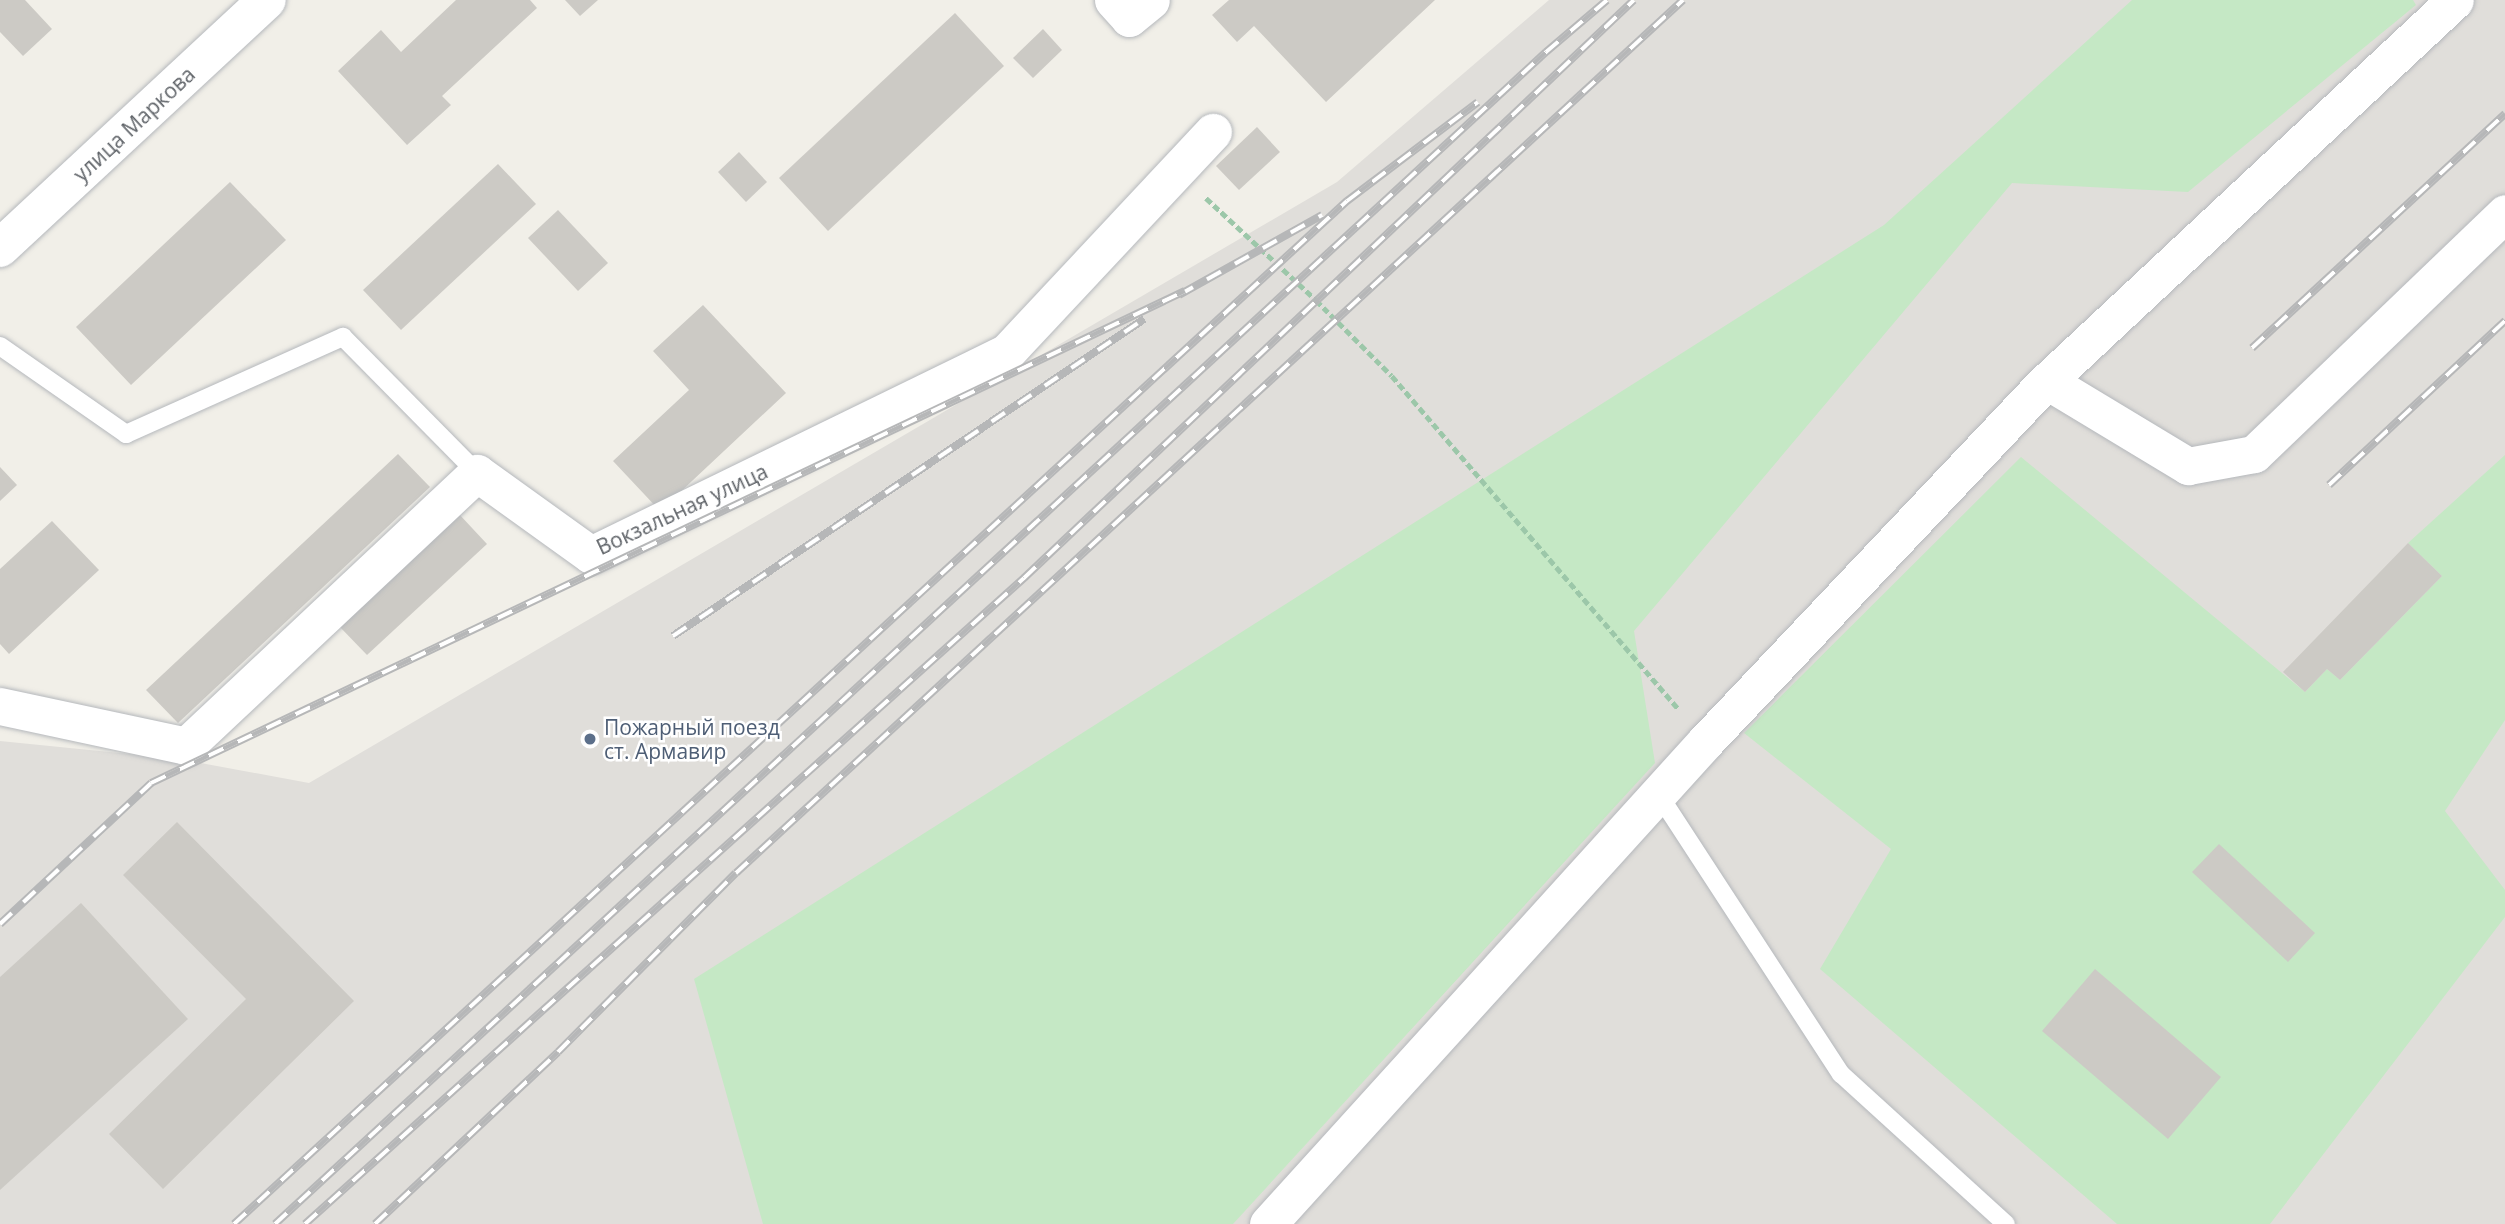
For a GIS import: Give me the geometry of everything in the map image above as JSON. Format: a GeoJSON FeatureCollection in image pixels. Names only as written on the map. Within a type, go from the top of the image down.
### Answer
{"type":"FeatureCollection","features":[{"type":"Feature","properties":{"kind":"main road","name":"улица Маркова"},"geometry":{"type":"LineString","coordinates":[[0,248],[267,0]]}},
{"type":"Feature","properties":{"kind":"street"},"geometry":{"type":"LineString","coordinates":[[1268,1224],[1706,741],[2047,381],[2455,0]]}},
{"type":"Feature","properties":{"kind":"street","name":"Вокзальная улица"},"geometry":{"type":"LineString","coordinates":[[477,473],[592,555],[1006,353],[1174,169],[1213,132]]}},
{"type":"Feature","properties":{"kind":"street"},"geometry":{"type":"LineString","coordinates":[[2047,381],[2188,466],[2254,454],[2505,213]]}},
{"type":"Feature","properties":{"kind":"street"},"geometry":{"type":"LineString","coordinates":[[0,706],[186,746],[477,473]]}},
{"type":"Feature","properties":{"kind":"lane"},"geometry":{"type":"LineString","coordinates":[[0,346],[127,435],[342,337],[477,473]]}},
{"type":"Feature","properties":{"kind":"lane"},"geometry":{"type":"LineString","coordinates":[[1659,795],[1841,1074],[2006,1224]]}},
{"type":"Feature","properties":{"kind":"path"},"geometry":{"type":"LineString","coordinates":[[1174,169],[1316,300],[1392,376],[1706,741]]}},
{"type":"Feature","properties":{"kind":"shaded area"},"geometry":{"type":"Polygon","coordinates":[[[1549,0],[2505,0],[2505,1224],[0,1224],[0,741],[179,759],[309,783],[1337,182],[1549,0]]]}},
{"type":"Feature","properties":{"kind":"green space"},"geometry":{"type":"Polygon","coordinates":[[[2132,0],[2413,0],[2416,5],[2188,192],[2012,183],[1634,631],[1655,763],[1233,1224],[763,1224],[694,979],[1884,225],[2132,0]]]}},
{"type":"Feature","properties":{"kind":"green space"},"geometry":{"type":"Polygon","coordinates":[[[2505,455],[2505,720],[2445,811],[2505,890],[2505,917],[2270,1224],[2117,1224],[1820,969],[1891,849],[1744,733],[2021,457],[2305,692],[2327,669],[2340,680],[2442,576],[2408,543],[2505,455]]]}},
{"type":"Feature","properties":{"kind":"building"},"geometry":{"type":"Polygon","coordinates":[[[0,0],[25,0],[52,29],[23,56],[0,32],[0,0]]]}},
{"type":"Feature","properties":{"kind":"building"},"geometry":{"type":"Polygon","coordinates":[[[456,0],[530,0],[537,8],[442,96],[451,105],[407,145],[338,71],[381,30],[401,52],[456,0]]]}},
{"type":"Feature","properties":{"kind":"building"},"geometry":{"type":"Polygon","coordinates":[[[565,0],[598,0],[580,16],[565,0]]]}},
{"type":"Feature","properties":{"kind":"building"},"geometry":{"type":"Polygon","coordinates":[[[1229,0],[1435,0],[1326,102],[1254,26],[1237,42],[1212,15],[1229,0]]]}},
{"type":"Feature","properties":{"kind":"building"},"geometry":{"type":"Polygon","coordinates":[[[955,13],[1004,66],[828,231],[779,178],[955,13]]]}},
{"type":"Feature","properties":{"kind":"building"},"geometry":{"type":"Polygon","coordinates":[[[1043,29],[1062,50],[1033,78],[1013,58],[1043,29]]]}},
{"type":"Feature","properties":{"kind":"building"},"geometry":{"type":"Polygon","coordinates":[[[1257,127],[1280,152],[1239,190],[1216,166],[1257,127]]]}},
{"type":"Feature","properties":{"kind":"building"},"geometry":{"type":"Polygon","coordinates":[[[739,152],[767,182],[746,202],[718,172],[739,152]]]}},
{"type":"Feature","properties":{"kind":"building"},"geometry":{"type":"Polygon","coordinates":[[[498,164],[536,204],[401,330],[363,290],[498,164]]]}},
{"type":"Feature","properties":{"kind":"building"},"geometry":{"type":"Polygon","coordinates":[[[230,182],[286,240],[131,385],[76,327],[230,182]]]}},
{"type":"Feature","properties":{"kind":"building"},"geometry":{"type":"Polygon","coordinates":[[[558,210],[608,263],[578,291],[528,238],[558,210]]]}},
{"type":"Feature","properties":{"kind":"building"},"geometry":{"type":"Polygon","coordinates":[[[703,305],[786,393],[660,511],[613,461],[689,390],[653,351],[703,305]]]}},
{"type":"Feature","properties":{"kind":"building"},"geometry":{"type":"Polygon","coordinates":[[[398,454],[430,487],[178,723],[146,690],[398,454]]]}},
{"type":"Feature","properties":{"kind":"building"},"geometry":{"type":"Polygon","coordinates":[[[0,467],[17,485],[0,501],[0,467]]]}},
{"type":"Feature","properties":{"kind":"building"},"geometry":{"type":"Polygon","coordinates":[[[458,513],[487,544],[367,655],[338,625],[458,513]]]}},
{"type":"Feature","properties":{"kind":"building"},"geometry":{"type":"Polygon","coordinates":[[[52,521],[99,570],[9,654],[0,644],[0,569],[52,521]]]}},
{"type":"Feature","properties":{"kind":"building"},"geometry":{"type":"Polygon","coordinates":[[[2408,543],[2442,576],[2340,680],[2327,669],[2305,692],[2283,672],[2408,543]]]}},
{"type":"Feature","properties":{"kind":"building"},"geometry":{"type":"Polygon","coordinates":[[[177,822],[354,1001],[163,1189],[109,1134],[246,999],[123,875],[177,822]]]}},
{"type":"Feature","properties":{"kind":"building"},"geometry":{"type":"Polygon","coordinates":[[[2219,844],[2315,933],[2288,962],[2192,872],[2219,844]]]}},
{"type":"Feature","properties":{"kind":"building"},"geometry":{"type":"Polygon","coordinates":[[[81,903],[188,1019],[0,1190],[0,977],[81,903]]]}},
{"type":"Feature","properties":{"kind":"building"},"geometry":{"type":"Polygon","coordinates":[[[2095,969],[2221,1077],[2168,1139],[2042,1031],[2095,969]]]}},
{"type":"Feature","properties":{"kind":"railway"},"geometry":{"type":"LineString","coordinates":[[275,1224],[1546,52],[1607,0]]}},
{"type":"Feature","properties":{"kind":"railway"},"geometry":{"type":"LineString","coordinates":[[305,1224],[1024,578],[1634,0]]}},
{"type":"Feature","properties":{"kind":"railway"},"geometry":{"type":"LineString","coordinates":[[375,1224],[558,1052],[736,873],[1683,0]]}},
{"type":"Feature","properties":{"kind":"railway"},"geometry":{"type":"LineString","coordinates":[[234,1224],[1347,201],[1478,102]]}},
{"type":"Feature","properties":{"kind":"railway"},"geometry":{"type":"LineString","coordinates":[[2252,348],[2505,114]]}},
{"type":"Feature","properties":{"kind":"railway"},"geometry":{"type":"LineString","coordinates":[[1179,295],[1322,215]]}},
{"type":"Feature","properties":{"kind":"railway"},"geometry":{"type":"LineString","coordinates":[[0,924],[151,783],[1185,291]]}},
{"type":"Feature","properties":{"kind":"railway"},"geometry":{"type":"LineString","coordinates":[[673,636],[1144,319]]}},
{"type":"Feature","properties":{"kind":"railway"},"geometry":{"type":"LineString","coordinates":[[2329,485],[2505,321]]}},
{"type":"Feature","properties":{"kind":"place","name":"Пожарный поезд ст. Армавир"},"geometry":{"type":"Point","coordinates":[590,739]}}]}
